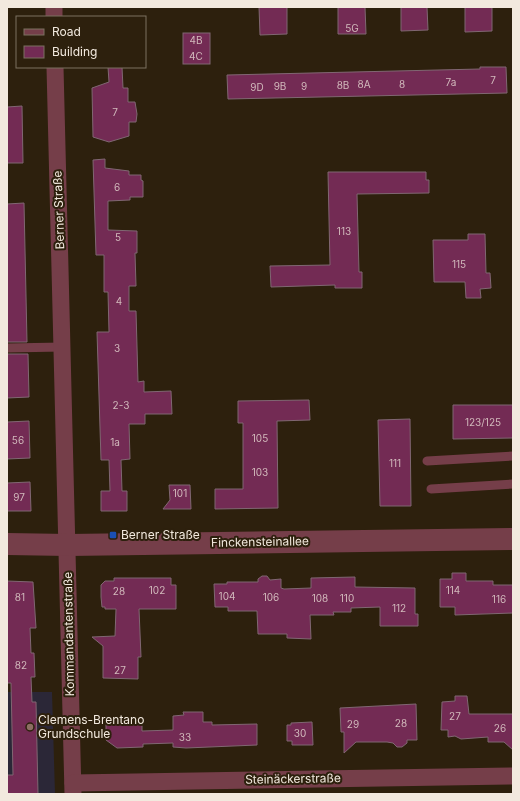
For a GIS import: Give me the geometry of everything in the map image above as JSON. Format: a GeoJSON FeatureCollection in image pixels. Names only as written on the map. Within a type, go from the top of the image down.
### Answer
{"type":"FeatureCollection","features":[{"type":"Feature","properties":{"kind":"street","name":"Berner Straße"},"geometry":{"type":"LineString","coordinates":[[55,68],[68,545]]}},
{"type":"Feature","properties":{"kind":"street","name":"Finckensteinallee"},"geometry":{"type":"LineString","coordinates":[[7,544],[68,545],[513,539]]}},
{"type":"Feature","properties":{"kind":"street","name":"Kommandantenstraße"},"geometry":{"type":"LineString","coordinates":[[68,545],[73,788]]}},
{"type":"Feature","properties":{"kind":"street","name":"Steinäckerstraße"},"geometry":{"type":"LineString","coordinates":[[73,788],[513,776]]}},
{"type":"Feature","properties":{"kind":"lane"},"geometry":{"type":"LineString","coordinates":[[7,348],[63,347]]}},
{"type":"Feature","properties":{"kind":"lane"},"geometry":{"type":"LineString","coordinates":[[427,461],[513,456]]}},
{"type":"Feature","properties":{"kind":"lane"},"geometry":{"type":"LineString","coordinates":[[430,489],[513,484]]}},
{"type":"Feature","properties":{"kind":"shaded area","name":"Clemens-Brentano Grundschule"},"geometry":{"type":"Polygon","coordinates":[[[7,692],[52,692],[55,794],[7,794],[7,692]]]}},
{"type":"Feature","properties":{"kind":"building"},"geometry":{"type":"Polygon","coordinates":[[[259,7],[287,7],[287,34],[260,35],[259,7]]]}},
{"type":"Feature","properties":{"kind":"building"},"geometry":{"type":"Polygon","coordinates":[[[338,7],[365,7],[366,34],[338,34],[338,7]]]}},
{"type":"Feature","properties":{"kind":"building"},"geometry":{"type":"Polygon","coordinates":[[[401,7],[427,7],[428,30],[401,31],[401,7]]]}},
{"type":"Feature","properties":{"kind":"building"},"geometry":{"type":"Polygon","coordinates":[[[465,7],[492,7],[492,31],[465,32],[465,7]]]}},
{"type":"Feature","properties":{"kind":"building"},"geometry":{"type":"Polygon","coordinates":[[[183,33],[210,33],[210,64],[183,64],[183,33]]]}},
{"type":"Feature","properties":{"kind":"building"},"geometry":{"type":"Polygon","coordinates":[[[480,67],[506,67],[507,93],[228,99],[227,75],[480,69],[480,67]]]}},
{"type":"Feature","properties":{"kind":"building"},"geometry":{"type":"Polygon","coordinates":[[[108,68],[122,68],[123,88],[128,88],[128,102],[135,102],[137,114],[136,122],[129,122],[129,136],[109,142],[93,137],[92,88],[109,82],[108,68]]]}},
{"type":"Feature","properties":{"kind":"building"},"geometry":{"type":"Polygon","coordinates":[[[22,106],[23,163],[7,163],[7,107],[22,106]]]}},
{"type":"Feature","properties":{"kind":"building"},"geometry":{"type":"Polygon","coordinates":[[[105,159],[105,168],[129,171],[129,175],[141,175],[141,180],[143,181],[143,197],[130,197],[130,200],[108,201],[108,230],[137,231],[137,253],[135,253],[136,286],[129,286],[129,311],[136,311],[138,382],[144,381],[144,392],[171,391],[172,414],[145,414],[145,424],[129,424],[130,459],[121,460],[122,491],[127,491],[127,511],[101,511],[101,491],[110,491],[109,460],[101,460],[97,332],[109,332],[108,292],[104,292],[104,255],[96,255],[93,160],[105,159]]]}},
{"type":"Feature","properties":{"kind":"building"},"geometry":{"type":"Polygon","coordinates":[[[328,172],[426,172],[426,180],[429,180],[429,193],[357,194],[359,272],[362,272],[362,288],[335,288],[335,285],[271,287],[270,266],[330,265],[328,172]]]}},
{"type":"Feature","properties":{"kind":"building"},"geometry":{"type":"Polygon","coordinates":[[[24,203],[27,342],[7,342],[7,204],[24,203]]]}},
{"type":"Feature","properties":{"kind":"building"},"geometry":{"type":"Polygon","coordinates":[[[468,234],[485,234],[486,273],[490,273],[491,288],[480,289],[481,298],[466,298],[465,282],[434,282],[433,240],[468,240],[468,234]]]}},
{"type":"Feature","properties":{"kind":"building"},"geometry":{"type":"Polygon","coordinates":[[[7,354],[28,354],[29,397],[7,398],[7,354]]]}},
{"type":"Feature","properties":{"kind":"building"},"geometry":{"type":"Polygon","coordinates":[[[309,400],[310,420],[277,421],[278,508],[215,509],[215,489],[243,489],[243,423],[238,423],[238,401],[309,400]]]}},
{"type":"Feature","properties":{"kind":"building"},"geometry":{"type":"Polygon","coordinates":[[[453,405],[513,405],[513,438],[453,439],[453,405]]]}},
{"type":"Feature","properties":{"kind":"building"},"geometry":{"type":"Polygon","coordinates":[[[410,419],[411,506],[380,506],[378,420],[410,419]]]}},
{"type":"Feature","properties":{"kind":"building"},"geometry":{"type":"Polygon","coordinates":[[[29,421],[30,458],[7,459],[7,422],[29,421]]]}},
{"type":"Feature","properties":{"kind":"building"},"geometry":{"type":"Polygon","coordinates":[[[30,482],[31,511],[7,511],[7,483],[30,482]]]}},
{"type":"Feature","properties":{"kind":"building"},"geometry":{"type":"Polygon","coordinates":[[[169,485],[190,485],[191,509],[163,509],[170,500],[169,485]]]}},
{"type":"Feature","properties":{"kind":"building"},"geometry":{"type":"Polygon","coordinates":[[[452,573],[466,573],[466,581],[493,581],[493,585],[513,585],[513,613],[455,615],[455,607],[440,607],[440,579],[452,579],[452,573]]]}},
{"type":"Feature","properties":{"kind":"building"},"geometry":{"type":"Polygon","coordinates":[[[262,576],[267,576],[270,580],[281,579],[281,588],[284,589],[311,588],[311,578],[355,577],[355,587],[415,588],[415,614],[418,614],[418,626],[380,626],[380,607],[351,608],[351,612],[333,612],[334,615],[310,615],[311,639],[287,638],[287,634],[258,634],[257,611],[228,611],[228,607],[215,607],[214,584],[227,584],[227,582],[258,582],[258,579],[262,576]]]}},
{"type":"Feature","properties":{"kind":"building"},"geometry":{"type":"Polygon","coordinates":[[[114,578],[171,578],[171,585],[176,585],[176,609],[139,609],[141,657],[138,657],[138,679],[103,678],[103,646],[92,637],[115,636],[116,609],[105,609],[105,607],[102,607],[101,597],[101,585],[105,581],[114,581],[114,578]]]}},
{"type":"Feature","properties":{"kind":"building"},"geometry":{"type":"Polygon","coordinates":[[[7,581],[33,582],[36,628],[30,628],[31,653],[34,653],[35,677],[31,677],[32,702],[36,702],[38,794],[7,794],[7,775],[13,775],[11,683],[7,683],[7,581]]]}},
{"type":"Feature","properties":{"kind":"building"},"geometry":{"type":"Polygon","coordinates":[[[455,696],[467,696],[469,714],[513,714],[513,750],[504,742],[488,742],[488,737],[461,739],[455,736],[448,737],[448,730],[441,730],[442,702],[455,701],[455,696]]]}},
{"type":"Feature","properties":{"kind":"building"},"geometry":{"type":"Polygon","coordinates":[[[416,704],[417,740],[407,740],[407,743],[402,747],[397,747],[393,743],[387,742],[356,742],[344,753],[344,732],[341,732],[340,708],[416,704]]]}},
{"type":"Feature","properties":{"kind":"building"},"geometry":{"type":"Polygon","coordinates":[[[183,712],[203,712],[203,722],[212,722],[212,725],[257,724],[257,745],[186,748],[173,747],[173,743],[143,744],[143,747],[117,748],[106,740],[106,723],[142,722],[142,731],[173,730],[173,716],[184,715],[183,712]]]}},
{"type":"Feature","properties":{"kind":"building"},"geometry":{"type":"Polygon","coordinates":[[[312,722],[313,745],[292,745],[292,741],[287,741],[287,725],[291,725],[291,723],[312,722]]]}},
{"type":"Feature","properties":{"kind":"place","name":"Berner Straße"},"geometry":{"type":"Point","coordinates":[113,535]}},
{"type":"Feature","properties":{"kind":"place","name":"Clemens-Brentano Grundschule"},"geometry":{"type":"Point","coordinates":[30,727]}}]}
